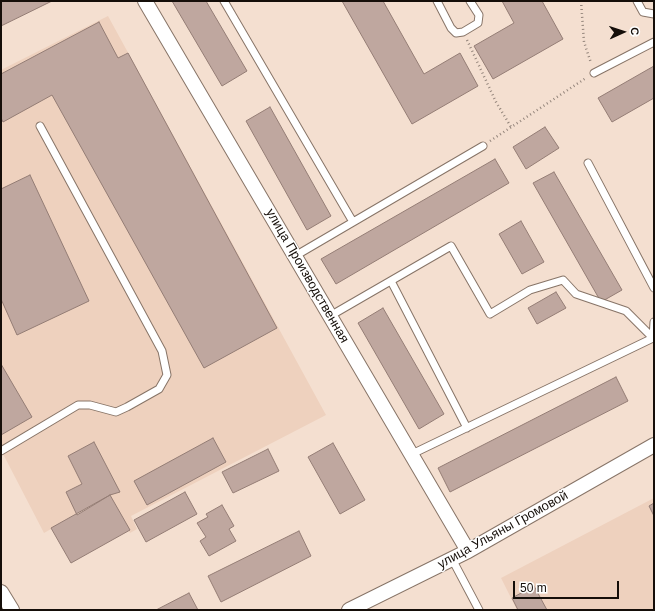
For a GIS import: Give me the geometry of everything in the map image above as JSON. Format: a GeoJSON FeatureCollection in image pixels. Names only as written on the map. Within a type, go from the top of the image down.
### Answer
{"type":"FeatureCollection","features":[{"type":"Feature","properties":{"kind":"street","name":"улица Производственная"},"geometry":{"type":"LineString","coordinates":[[145,1],[468,551]]}},
{"type":"Feature","properties":{"kind":"street","name":"улица Ульяны Громовой"},"geometry":{"type":"LineString","coordinates":[[349,610],[468,551],[654,445]]}},
{"type":"Feature","properties":{"kind":"street"},"geometry":{"type":"LineString","coordinates":[[1,592],[12,610]]}},
{"type":"Feature","properties":{"kind":"lane"},"geometry":{"type":"LineString","coordinates":[[224,1],[353,222]]}},
{"type":"Feature","properties":{"kind":"lane"},"geometry":{"type":"LineString","coordinates":[[437,1],[451,28],[456,33],[463,32],[478,23],[479,15],[470,1]]}},
{"type":"Feature","properties":{"kind":"lane"},"geometry":{"type":"LineString","coordinates":[[637,1],[643,12],[654,14]]}},
{"type":"Feature","properties":{"kind":"lane"},"geometry":{"type":"LineString","coordinates":[[594,73],[654,42]]}},
{"type":"Feature","properties":{"kind":"lane"},"geometry":{"type":"LineString","coordinates":[[1,451],[78,405],[90,405],[116,412],[127,407],[159,389],[166,375],[162,351],[40,126]]}},
{"type":"Feature","properties":{"kind":"lane"},"geometry":{"type":"LineString","coordinates":[[295,256],[483,146]]}},
{"type":"Feature","properties":{"kind":"lane"},"geometry":{"type":"LineString","coordinates":[[588,164],[654,288]]}},
{"type":"Feature","properties":{"kind":"lane"},"geometry":{"type":"LineString","coordinates":[[330,316],[451,246],[490,314],[530,290],[563,280],[576,294],[626,311],[654,338]]}},
{"type":"Feature","properties":{"kind":"lane"},"geometry":{"type":"LineString","coordinates":[[391,281],[467,428]]}},
{"type":"Feature","properties":{"kind":"lane"},"geometry":{"type":"LineString","coordinates":[[654,322],[654,338]]}},
{"type":"Feature","properties":{"kind":"lane"},"geometry":{"type":"LineString","coordinates":[[412,454],[654,338]]}},
{"type":"Feature","properties":{"kind":"lane"},"geometry":{"type":"LineString","coordinates":[[452,559],[479,610]]}},
{"type":"Feature","properties":{"kind":"path"},"geometry":{"type":"LineString","coordinates":[[483,146],[594,73],[584,42],[581,1]]}},
{"type":"Feature","properties":{"kind":"path"},"geometry":{"type":"LineString","coordinates":[[463,32],[496,102],[511,127]]}},
{"type":"Feature","properties":{"kind":"shaded area"},"geometry":{"type":"Polygon","coordinates":[[[108,16],[326,415],[131,516],[137,529],[130,533],[110,495],[44,533],[1,450],[1,70],[108,16]]]}},
{"type":"Feature","properties":{"kind":"shaded area"},"geometry":{"type":"Polygon","coordinates":[[[654,498],[654,610],[517,610],[501,578],[654,498]]]}},
{"type":"Feature","properties":{"kind":"building"},"geometry":{"type":"Polygon","coordinates":[[[1,1],[52,1],[1,26],[1,1]]]}},
{"type":"Feature","properties":{"kind":"building"},"geometry":{"type":"Polygon","coordinates":[[[172,1],[206,1],[247,71],[222,86],[172,1]]]}},
{"type":"Feature","properties":{"kind":"building"},"geometry":{"type":"Polygon","coordinates":[[[342,1],[383,1],[424,74],[460,53],[478,86],[412,124],[342,1]]]}},
{"type":"Feature","properties":{"kind":"building"},"geometry":{"type":"Polygon","coordinates":[[[502,1],[542,1],[563,39],[493,79],[474,46],[514,23],[502,1]]]}},
{"type":"Feature","properties":{"kind":"building"},"geometry":{"type":"Polygon","coordinates":[[[99,22],[118,58],[128,53],[277,328],[204,368],[52,95],[3,122],[1,118],[1,74],[99,22]]]}},
{"type":"Feature","properties":{"kind":"building"},"geometry":{"type":"Polygon","coordinates":[[[654,66],[654,98],[612,122],[598,98],[654,66]]]}},
{"type":"Feature","properties":{"kind":"building"},"geometry":{"type":"Polygon","coordinates":[[[270,107],[331,216],[307,230],[246,121],[270,107]]]}},
{"type":"Feature","properties":{"kind":"building"},"geometry":{"type":"Polygon","coordinates":[[[545,127],[559,148],[526,169],[513,147],[545,127]]]}},
{"type":"Feature","properties":{"kind":"building"},"geometry":{"type":"Polygon","coordinates":[[[495,159],[509,183],[336,284],[321,259],[495,159]]]}},
{"type":"Feature","properties":{"kind":"building"},"geometry":{"type":"Polygon","coordinates":[[[554,172],[622,290],[601,302],[533,183],[554,172]]]}},
{"type":"Feature","properties":{"kind":"building"},"geometry":{"type":"Polygon","coordinates":[[[30,175],[89,301],[17,335],[1,299],[1,189],[30,175]]]}},
{"type":"Feature","properties":{"kind":"building"},"geometry":{"type":"Polygon","coordinates":[[[521,221],[544,262],[522,274],[499,234],[521,221]]]}},
{"type":"Feature","properties":{"kind":"building"},"geometry":{"type":"Polygon","coordinates":[[[556,292],[566,308],[537,324],[528,308],[556,292]]]}},
{"type":"Feature","properties":{"kind":"building"},"geometry":{"type":"Polygon","coordinates":[[[383,308],[444,414],[419,429],[358,323],[383,308]]]}},
{"type":"Feature","properties":{"kind":"building"},"geometry":{"type":"Polygon","coordinates":[[[1,364],[32,417],[1,435],[1,364]]]}},
{"type":"Feature","properties":{"kind":"building"},"geometry":{"type":"Polygon","coordinates":[[[616,377],[628,401],[450,492],[438,468],[616,377]]]}},
{"type":"Feature","properties":{"kind":"building"},"geometry":{"type":"Polygon","coordinates":[[[213,438],[226,462],[147,505],[134,481],[213,438]]]}},
{"type":"Feature","properties":{"kind":"building"},"geometry":{"type":"Polygon","coordinates":[[[94,442],[120,492],[110,495],[77,515],[66,492],[82,484],[68,456],[94,442]]]}},
{"type":"Feature","properties":{"kind":"building"},"geometry":{"type":"Polygon","coordinates":[[[333,443],[365,500],[340,514],[308,457],[333,443]]]}},
{"type":"Feature","properties":{"kind":"building"},"geometry":{"type":"Polygon","coordinates":[[[268,449],[279,471],[233,493],[222,472],[268,449]]]}},
{"type":"Feature","properties":{"kind":"building"},"geometry":{"type":"Polygon","coordinates":[[[185,492],[197,514],[146,542],[134,520],[185,492]]]}},
{"type":"Feature","properties":{"kind":"building"},"geometry":{"type":"Polygon","coordinates":[[[110,495],[130,530],[71,563],[51,528],[110,495]]]}},
{"type":"Feature","properties":{"kind":"building"},"geometry":{"type":"Polygon","coordinates":[[[654,503],[654,516],[649,506],[654,503]]]}},
{"type":"Feature","properties":{"kind":"building"},"geometry":{"type":"Polygon","coordinates":[[[222,505],[234,526],[229,529],[236,541],[209,556],[200,541],[206,537],[197,523],[208,517],[206,514],[222,505]]]}},
{"type":"Feature","properties":{"kind":"building"},"geometry":{"type":"Polygon","coordinates":[[[299,531],[311,556],[221,602],[208,576],[299,531]]]}},
{"type":"Feature","properties":{"kind":"building"},"geometry":{"type":"Polygon","coordinates":[[[534,586],[547,610],[518,610],[512,598],[534,586]]]}},
{"type":"Feature","properties":{"kind":"building"},"geometry":{"type":"Polygon","coordinates":[[[189,593],[198,610],[156,610],[189,593]]]}}]}
